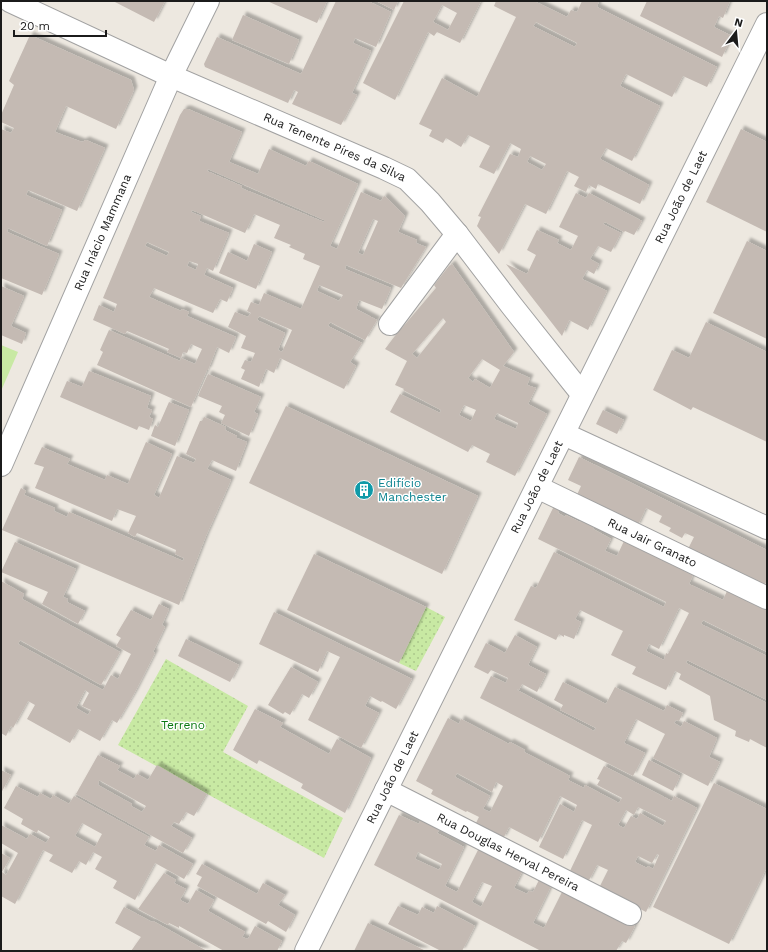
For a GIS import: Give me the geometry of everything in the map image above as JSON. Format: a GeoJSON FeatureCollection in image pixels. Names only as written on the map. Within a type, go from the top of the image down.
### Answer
{"type":"FeatureCollection","features":[{"type":"Feature","properties":{"kind":"street","name":"Rua Tenente Píres da Silva"},"geometry":{"type":"LineString","coordinates":[[10,1],[171,76],[384,168],[406,179],[430,202],[457,234],[582,394]]}},
{"type":"Feature","properties":{"kind":"street","name":"Rua Inácio Mammana"},"geometry":{"type":"LineString","coordinates":[[1,465],[171,76],[208,1]]}},
{"type":"Feature","properties":{"kind":"street","name":"Rua João de Laet"},"geometry":{"type":"LineString","coordinates":[[306,951],[767,24]]}},
{"type":"Feature","properties":{"kind":"street"},"geometry":{"type":"LineString","coordinates":[[390,324],[457,234]]}},
{"type":"Feature","properties":{"kind":"street"},"geometry":{"type":"LineString","coordinates":[[564,434],[767,528]]}},
{"type":"Feature","properties":{"kind":"street","name":"Rua Jair Granato"},"geometry":{"type":"LineString","coordinates":[[537,487],[767,598]]}},
{"type":"Feature","properties":{"kind":"street","name":"Rua Douglas Herval Pereira"},"geometry":{"type":"LineString","coordinates":[[386,790],[630,914]]}},
{"type":"Feature","properties":{"kind":"green space"},"geometry":{"type":"Polygon","coordinates":[[[1,345],[18,352],[1,391],[1,345]]]}},
{"type":"Feature","properties":{"kind":"green space"},"geometry":{"type":"Polygon","coordinates":[[[426,607],[445,617],[416,671],[399,663],[426,607]]]}},
{"type":"Feature","properties":{"kind":"green space","name":"Terreno"},"geometry":{"type":"Polygon","coordinates":[[[166,659],[248,706],[223,752],[343,818],[324,858],[118,745],[166,659]]]}},
{"type":"Feature","properties":{"kind":"building"},"geometry":{"type":"Polygon","coordinates":[[[113,1],[165,1],[154,22],[113,1]]]}},
{"type":"Feature","properties":{"kind":"building"},"geometry":{"type":"Polygon","coordinates":[[[267,1],[327,1],[317,23],[267,1]]]}},
{"type":"Feature","properties":{"kind":"building"},"geometry":{"type":"Polygon","coordinates":[[[336,1],[371,1],[370,2],[391,12],[376,47],[355,38],[353,43],[371,51],[352,93],[357,95],[341,125],[292,104],[298,92],[294,90],[288,103],[205,67],[204,64],[217,37],[301,74],[336,1]]]}},
{"type":"Feature","properties":{"kind":"building"},"geometry":{"type":"Polygon","coordinates":[[[376,1],[398,1],[394,10],[376,1]]]}},
{"type":"Feature","properties":{"kind":"building"},"geometry":{"type":"Polygon","coordinates":[[[404,1],[481,1],[460,43],[437,32],[434,36],[428,32],[395,100],[363,83],[404,1]],[[442,5],[433,22],[448,30],[457,13],[442,5]]]}},
{"type":"Feature","properties":{"kind":"building"},"geometry":{"type":"Polygon","coordinates":[[[496,1],[534,1],[567,17],[571,10],[577,12],[582,1],[599,1],[597,7],[717,67],[707,87],[683,76],[672,97],[626,74],[620,86],[660,106],[632,161],[606,148],[600,159],[649,185],[640,204],[598,184],[596,189],[589,185],[586,192],[574,186],[579,177],[567,171],[546,214],[525,204],[499,254],[477,226],[481,217],[478,216],[510,154],[518,157],[521,149],[510,143],[494,174],[479,167],[490,146],[468,135],[461,147],[446,138],[443,143],[429,136],[432,130],[419,124],[442,78],[477,97],[516,17],[494,6],[496,1]],[[536,22],[533,26],[575,47],[577,43],[536,22]],[[530,156],[527,162],[542,170],[546,164],[530,156]]]}},
{"type":"Feature","properties":{"kind":"building"},"geometry":{"type":"Polygon","coordinates":[[[647,1],[730,1],[723,18],[719,16],[714,27],[732,36],[722,57],[640,16],[647,1]]]}},
{"type":"Feature","properties":{"kind":"building"},"geometry":{"type":"Polygon","coordinates":[[[243,15],[299,40],[289,64],[232,40],[243,15]]]}},
{"type":"Feature","properties":{"kind":"building"},"geometry":{"type":"Polygon","coordinates":[[[30,35],[131,80],[134,90],[116,129],[66,106],[55,132],[82,142],[86,140],[105,148],[77,211],[28,190],[26,195],[62,210],[47,246],[8,228],[7,232],[59,254],[42,295],[1,278],[1,129],[11,133],[14,128],[1,122],[1,115],[14,85],[9,81],[30,35]]]}},
{"type":"Feature","properties":{"kind":"building"},"geometry":{"type":"Polygon","coordinates":[[[184,109],[188,109],[242,132],[229,162],[258,174],[269,149],[306,166],[309,161],[358,184],[330,246],[337,249],[361,192],[381,201],[384,196],[386,197],[405,216],[398,232],[417,240],[416,243],[426,247],[401,288],[346,265],[345,269],[391,288],[382,309],[359,300],[356,309],[377,320],[365,340],[330,322],[328,326],[362,343],[350,362],[356,366],[344,389],[280,358],[274,373],[266,369],[259,387],[241,379],[245,370],[241,368],[245,360],[251,362],[255,353],[241,348],[246,336],[228,327],[235,312],[248,317],[251,313],[247,311],[251,302],[259,305],[264,293],[301,309],[320,266],[303,259],[305,254],[289,247],[291,245],[274,238],[280,225],[254,214],[245,233],[192,210],[191,212],[201,216],[199,221],[229,233],[213,271],[207,268],[204,275],[233,288],[227,302],[220,299],[213,313],[154,288],[149,297],[181,311],[182,309],[189,312],[187,316],[236,337],[229,353],[217,347],[191,407],[97,365],[103,352],[100,350],[109,330],[180,361],[181,358],[167,352],[169,349],[127,331],[125,334],[93,320],[99,305],[114,312],[117,304],[103,298],[180,115],[184,109]],[[208,169],[207,171],[242,186],[241,188],[324,222],[324,220],[208,169]],[[373,219],[358,253],[363,255],[378,221],[373,219]],[[147,242],[145,246],[167,256],[169,252],[147,242]],[[189,261],[187,266],[196,270],[198,264],[189,261]],[[319,285],[317,291],[339,301],[343,295],[319,285]],[[259,316],[257,320],[285,333],[278,350],[282,352],[292,330],[259,316]],[[191,344],[187,353],[183,352],[181,358],[195,364],[202,349],[191,344]]]}},
{"type":"Feature","properties":{"kind":"building"},"geometry":{"type":"Polygon","coordinates":[[[741,129],[767,142],[767,232],[706,202],[741,129]]]}},
{"type":"Feature","properties":{"kind":"building"},"geometry":{"type":"Polygon","coordinates":[[[576,193],[586,198],[589,193],[642,221],[634,235],[625,231],[624,232],[605,222],[603,224],[621,233],[611,252],[598,246],[590,259],[599,264],[594,274],[587,270],[582,279],[607,291],[588,330],[569,320],[562,336],[506,264],[527,274],[536,255],[527,250],[537,230],[559,240],[557,243],[571,250],[578,236],[559,227],[576,193]]]}},
{"type":"Feature","properties":{"kind":"building"},"geometry":{"type":"Polygon","coordinates":[[[747,241],[767,251],[767,339],[713,313],[747,241]]]}},
{"type":"Feature","properties":{"kind":"building"},"geometry":{"type":"Polygon","coordinates":[[[254,244],[272,252],[256,289],[219,273],[228,252],[247,261],[254,244]]]}},
{"type":"Feature","properties":{"kind":"building"},"geometry":{"type":"Polygon","coordinates":[[[452,264],[514,352],[503,366],[530,378],[527,385],[536,388],[528,404],[547,414],[515,476],[486,462],[490,454],[472,445],[468,452],[390,412],[400,394],[440,413],[441,410],[395,385],[407,361],[385,349],[436,288],[434,285],[452,264]],[[443,318],[412,354],[417,358],[446,322],[443,318]],[[482,359],[468,378],[473,382],[475,379],[490,388],[500,370],[482,359]],[[464,405],[459,415],[471,421],[476,410],[464,405]],[[497,413],[494,419],[516,429],[518,423],[497,413]]]}},
{"type":"Feature","properties":{"kind":"building"},"geometry":{"type":"Polygon","coordinates":[[[1,286],[24,296],[11,326],[26,333],[22,344],[1,335],[1,286]]]}},
{"type":"Feature","properties":{"kind":"building"},"geometry":{"type":"Polygon","coordinates":[[[706,322],[767,352],[767,442],[693,407],[691,410],[653,390],[672,350],[689,358],[706,322]]]}},
{"type":"Feature","properties":{"kind":"building"},"geometry":{"type":"Polygon","coordinates":[[[89,371],[151,396],[147,408],[152,410],[149,417],[153,419],[149,430],[139,426],[137,430],[60,397],[67,381],[82,387],[89,371]]]}},
{"type":"Feature","properties":{"kind":"building"},"geometry":{"type":"Polygon","coordinates":[[[208,374],[261,397],[254,412],[258,414],[249,436],[221,423],[225,415],[219,412],[222,406],[198,396],[208,374]]]}},
{"type":"Feature","properties":{"kind":"building"},"geometry":{"type":"Polygon","coordinates":[[[169,402],[189,410],[175,446],[151,436],[155,425],[158,427],[169,402]]]}},
{"type":"Feature","properties":{"kind":"building","name":"Edifício Manchester"},"geometry":{"type":"Polygon","coordinates":[[[286,406],[478,496],[442,574],[249,483],[286,406]]]}},
{"type":"Feature","properties":{"kind":"building"},"geometry":{"type":"Polygon","coordinates":[[[603,410],[624,420],[617,434],[596,424],[603,410]]]}},
{"type":"Feature","properties":{"kind":"building"},"geometry":{"type":"Polygon","coordinates":[[[204,417],[226,427],[225,430],[237,436],[237,438],[247,442],[236,471],[212,460],[207,469],[231,480],[206,536],[179,605],[2,530],[21,488],[26,491],[24,495],[55,508],[54,511],[67,517],[69,512],[183,561],[184,558],[175,554],[176,550],[137,533],[135,537],[128,533],[136,516],[117,509],[112,521],[35,488],[44,467],[34,464],[42,447],[70,459],[67,464],[105,480],[107,475],[128,484],[146,442],[172,454],[154,495],[159,498],[177,456],[194,463],[196,459],[186,454],[200,421],[202,421],[204,417]]]}},
{"type":"Feature","properties":{"kind":"building"},"geometry":{"type":"Polygon","coordinates":[[[579,457],[767,550],[767,580],[763,588],[687,551],[694,537],[685,533],[682,538],[669,531],[671,528],[659,522],[662,516],[646,508],[637,527],[576,497],[581,486],[568,480],[579,457]]]}},
{"type":"Feature","properties":{"kind":"building"},"geometry":{"type":"Polygon","coordinates":[[[554,506],[560,509],[558,513],[580,522],[582,520],[594,526],[593,529],[611,539],[605,551],[617,556],[624,541],[693,575],[689,584],[723,600],[727,591],[767,611],[767,652],[703,620],[701,624],[767,656],[767,700],[687,660],[686,663],[767,703],[767,748],[750,739],[749,742],[735,736],[736,731],[714,720],[710,696],[679,679],[681,674],[675,671],[666,690],[632,674],[636,667],[611,655],[623,631],[580,610],[575,619],[581,622],[574,639],[564,635],[564,637],[559,634],[556,640],[514,620],[531,586],[536,588],[554,552],[664,607],[666,602],[538,539],[554,506]],[[679,608],[659,649],[649,644],[646,651],[664,660],[666,653],[668,654],[689,613],[679,608]]]}},
{"type":"Feature","properties":{"kind":"building"},"geometry":{"type":"Polygon","coordinates":[[[15,542],[76,569],[63,597],[68,599],[67,602],[85,611],[78,624],[42,604],[48,592],[1,572],[15,542]]]}},
{"type":"Feature","properties":{"kind":"building"},"geometry":{"type":"Polygon","coordinates":[[[314,554],[426,607],[399,663],[287,610],[314,554]]]}},
{"type":"Feature","properties":{"kind":"building"},"geometry":{"type":"Polygon","coordinates":[[[1,581],[24,594],[22,599],[120,652],[101,685],[20,640],[18,644],[103,690],[111,675],[118,679],[131,654],[116,646],[121,638],[116,635],[131,610],[151,620],[159,604],[169,609],[162,625],[165,627],[153,652],[155,653],[134,694],[117,723],[112,720],[100,741],[78,729],[70,743],[27,719],[35,705],[28,701],[13,728],[11,726],[6,736],[1,733],[1,581]],[[85,690],[76,708],[88,715],[91,710],[82,706],[89,693],[85,690]]]}},
{"type":"Feature","properties":{"kind":"building"},"geometry":{"type":"Polygon","coordinates":[[[274,612],[412,679],[396,709],[370,696],[365,706],[379,713],[361,748],[308,720],[340,657],[327,651],[318,672],[259,644],[274,612]]]}},
{"type":"Feature","properties":{"kind":"building"},"geometry":{"type":"Polygon","coordinates":[[[515,635],[537,647],[528,665],[546,674],[537,692],[522,684],[519,690],[517,690],[594,731],[596,728],[560,710],[563,705],[554,700],[563,682],[606,704],[615,687],[664,711],[667,705],[683,713],[679,721],[676,720],[674,723],[681,727],[684,721],[717,738],[709,757],[720,762],[708,786],[653,758],[665,734],[636,719],[624,743],[645,753],[633,776],[480,698],[491,676],[506,683],[508,678],[491,670],[488,674],[474,667],[486,643],[505,653],[515,635]]]}},
{"type":"Feature","properties":{"kind":"building"},"geometry":{"type":"Polygon","coordinates":[[[186,639],[239,665],[230,682],[178,656],[186,639]]]}},
{"type":"Feature","properties":{"kind":"building"},"geometry":{"type":"Polygon","coordinates":[[[291,667],[318,682],[309,698],[302,694],[290,715],[285,712],[283,714],[268,705],[291,667]]]}},
{"type":"Feature","properties":{"kind":"building"},"geometry":{"type":"Polygon","coordinates":[[[255,709],[283,723],[280,727],[329,754],[337,739],[371,758],[345,813],[301,788],[303,784],[259,760],[257,764],[233,750],[255,709]]]}},
{"type":"Feature","properties":{"kind":"building"},"geometry":{"type":"Polygon","coordinates":[[[448,718],[459,724],[461,719],[509,744],[510,742],[525,750],[524,752],[570,776],[568,780],[584,788],[585,785],[619,803],[622,798],[597,785],[600,780],[597,779],[604,766],[672,801],[674,796],[697,808],[646,912],[599,888],[608,870],[597,865],[588,882],[569,873],[592,825],[582,820],[563,859],[539,847],[560,804],[574,812],[577,805],[560,796],[538,842],[509,827],[503,839],[475,825],[479,817],[431,794],[433,790],[416,781],[448,718]],[[457,773],[455,777],[490,796],[483,809],[490,812],[503,786],[496,782],[492,792],[457,773]],[[638,807],[634,815],[626,810],[618,825],[624,828],[631,816],[637,819],[640,813],[663,826],[666,821],[638,807]],[[657,854],[652,863],[638,856],[635,862],[647,868],[648,866],[653,869],[659,855],[657,854]]]}},
{"type":"Feature","properties":{"kind":"building"},"geometry":{"type":"Polygon","coordinates":[[[98,755],[120,766],[117,770],[134,779],[137,774],[148,780],[157,765],[207,794],[194,816],[186,812],[179,824],[174,822],[171,826],[192,838],[183,853],[76,794],[98,755]],[[99,780],[98,785],[132,804],[131,806],[142,812],[146,806],[99,780]]]}},
{"type":"Feature","properties":{"kind":"building"},"geometry":{"type":"Polygon","coordinates":[[[649,760],[680,776],[673,791],[642,775],[649,760]]]}},
{"type":"Feature","properties":{"kind":"building"},"geometry":{"type":"Polygon","coordinates":[[[1,770],[11,775],[1,793],[1,770]]]}},
{"type":"Feature","properties":{"kind":"building"},"geometry":{"type":"Polygon","coordinates":[[[714,783],[767,809],[767,867],[729,944],[653,907],[714,783]]]}},
{"type":"Feature","properties":{"kind":"building"},"geometry":{"type":"Polygon","coordinates":[[[16,786],[38,797],[40,793],[51,799],[53,795],[69,804],[74,796],[149,837],[144,845],[156,851],[159,845],[193,864],[184,879],[155,863],[135,900],[113,888],[117,881],[95,869],[102,857],[93,852],[86,865],[79,861],[72,873],[49,861],[53,855],[43,850],[15,904],[1,896],[1,853],[10,858],[2,872],[6,875],[18,853],[1,843],[1,825],[27,839],[30,834],[46,843],[50,837],[38,830],[37,833],[21,824],[23,819],[4,808],[16,786]],[[82,823],[75,836],[95,847],[102,834],[82,823]]]}},
{"type":"Feature","properties":{"kind":"building"},"geometry":{"type":"Polygon","coordinates":[[[399,815],[419,824],[421,819],[440,829],[437,833],[464,847],[445,886],[457,892],[479,848],[523,870],[514,888],[527,894],[529,891],[533,892],[540,878],[552,884],[533,923],[544,928],[563,890],[635,926],[626,943],[622,941],[616,951],[541,951],[374,865],[399,815]],[[418,852],[415,859],[439,870],[442,864],[418,852]],[[482,882],[472,902],[481,907],[492,886],[482,882]]]}},
{"type":"Feature","properties":{"kind":"building"},"geometry":{"type":"Polygon","coordinates":[[[202,864],[257,894],[263,883],[285,895],[278,905],[295,915],[286,932],[268,921],[266,924],[197,886],[202,877],[196,874],[202,864]]]}},
{"type":"Feature","properties":{"kind":"building"},"geometry":{"type":"Polygon","coordinates":[[[164,873],[176,880],[174,883],[186,889],[180,900],[188,904],[196,890],[214,900],[208,911],[245,932],[242,937],[248,939],[255,926],[282,941],[277,951],[224,951],[179,926],[179,928],[169,923],[168,925],[138,909],[164,873]]]}},
{"type":"Feature","properties":{"kind":"building"},"geometry":{"type":"Polygon","coordinates":[[[398,906],[418,915],[422,907],[434,913],[437,906],[475,926],[462,951],[441,951],[388,924],[398,906]]]}},
{"type":"Feature","properties":{"kind":"building"},"geometry":{"type":"Polygon","coordinates":[[[124,907],[152,922],[153,921],[207,951],[131,951],[141,937],[115,923],[124,907]]]}},
{"type":"Feature","properties":{"kind":"building"},"geometry":{"type":"Polygon","coordinates":[[[368,923],[426,951],[354,951],[368,923]]]}},
{"type":"Feature","properties":{"kind":"place","name":"Edifício Manchester"},"geometry":{"type":"Point","coordinates":[364,490]}}]}
